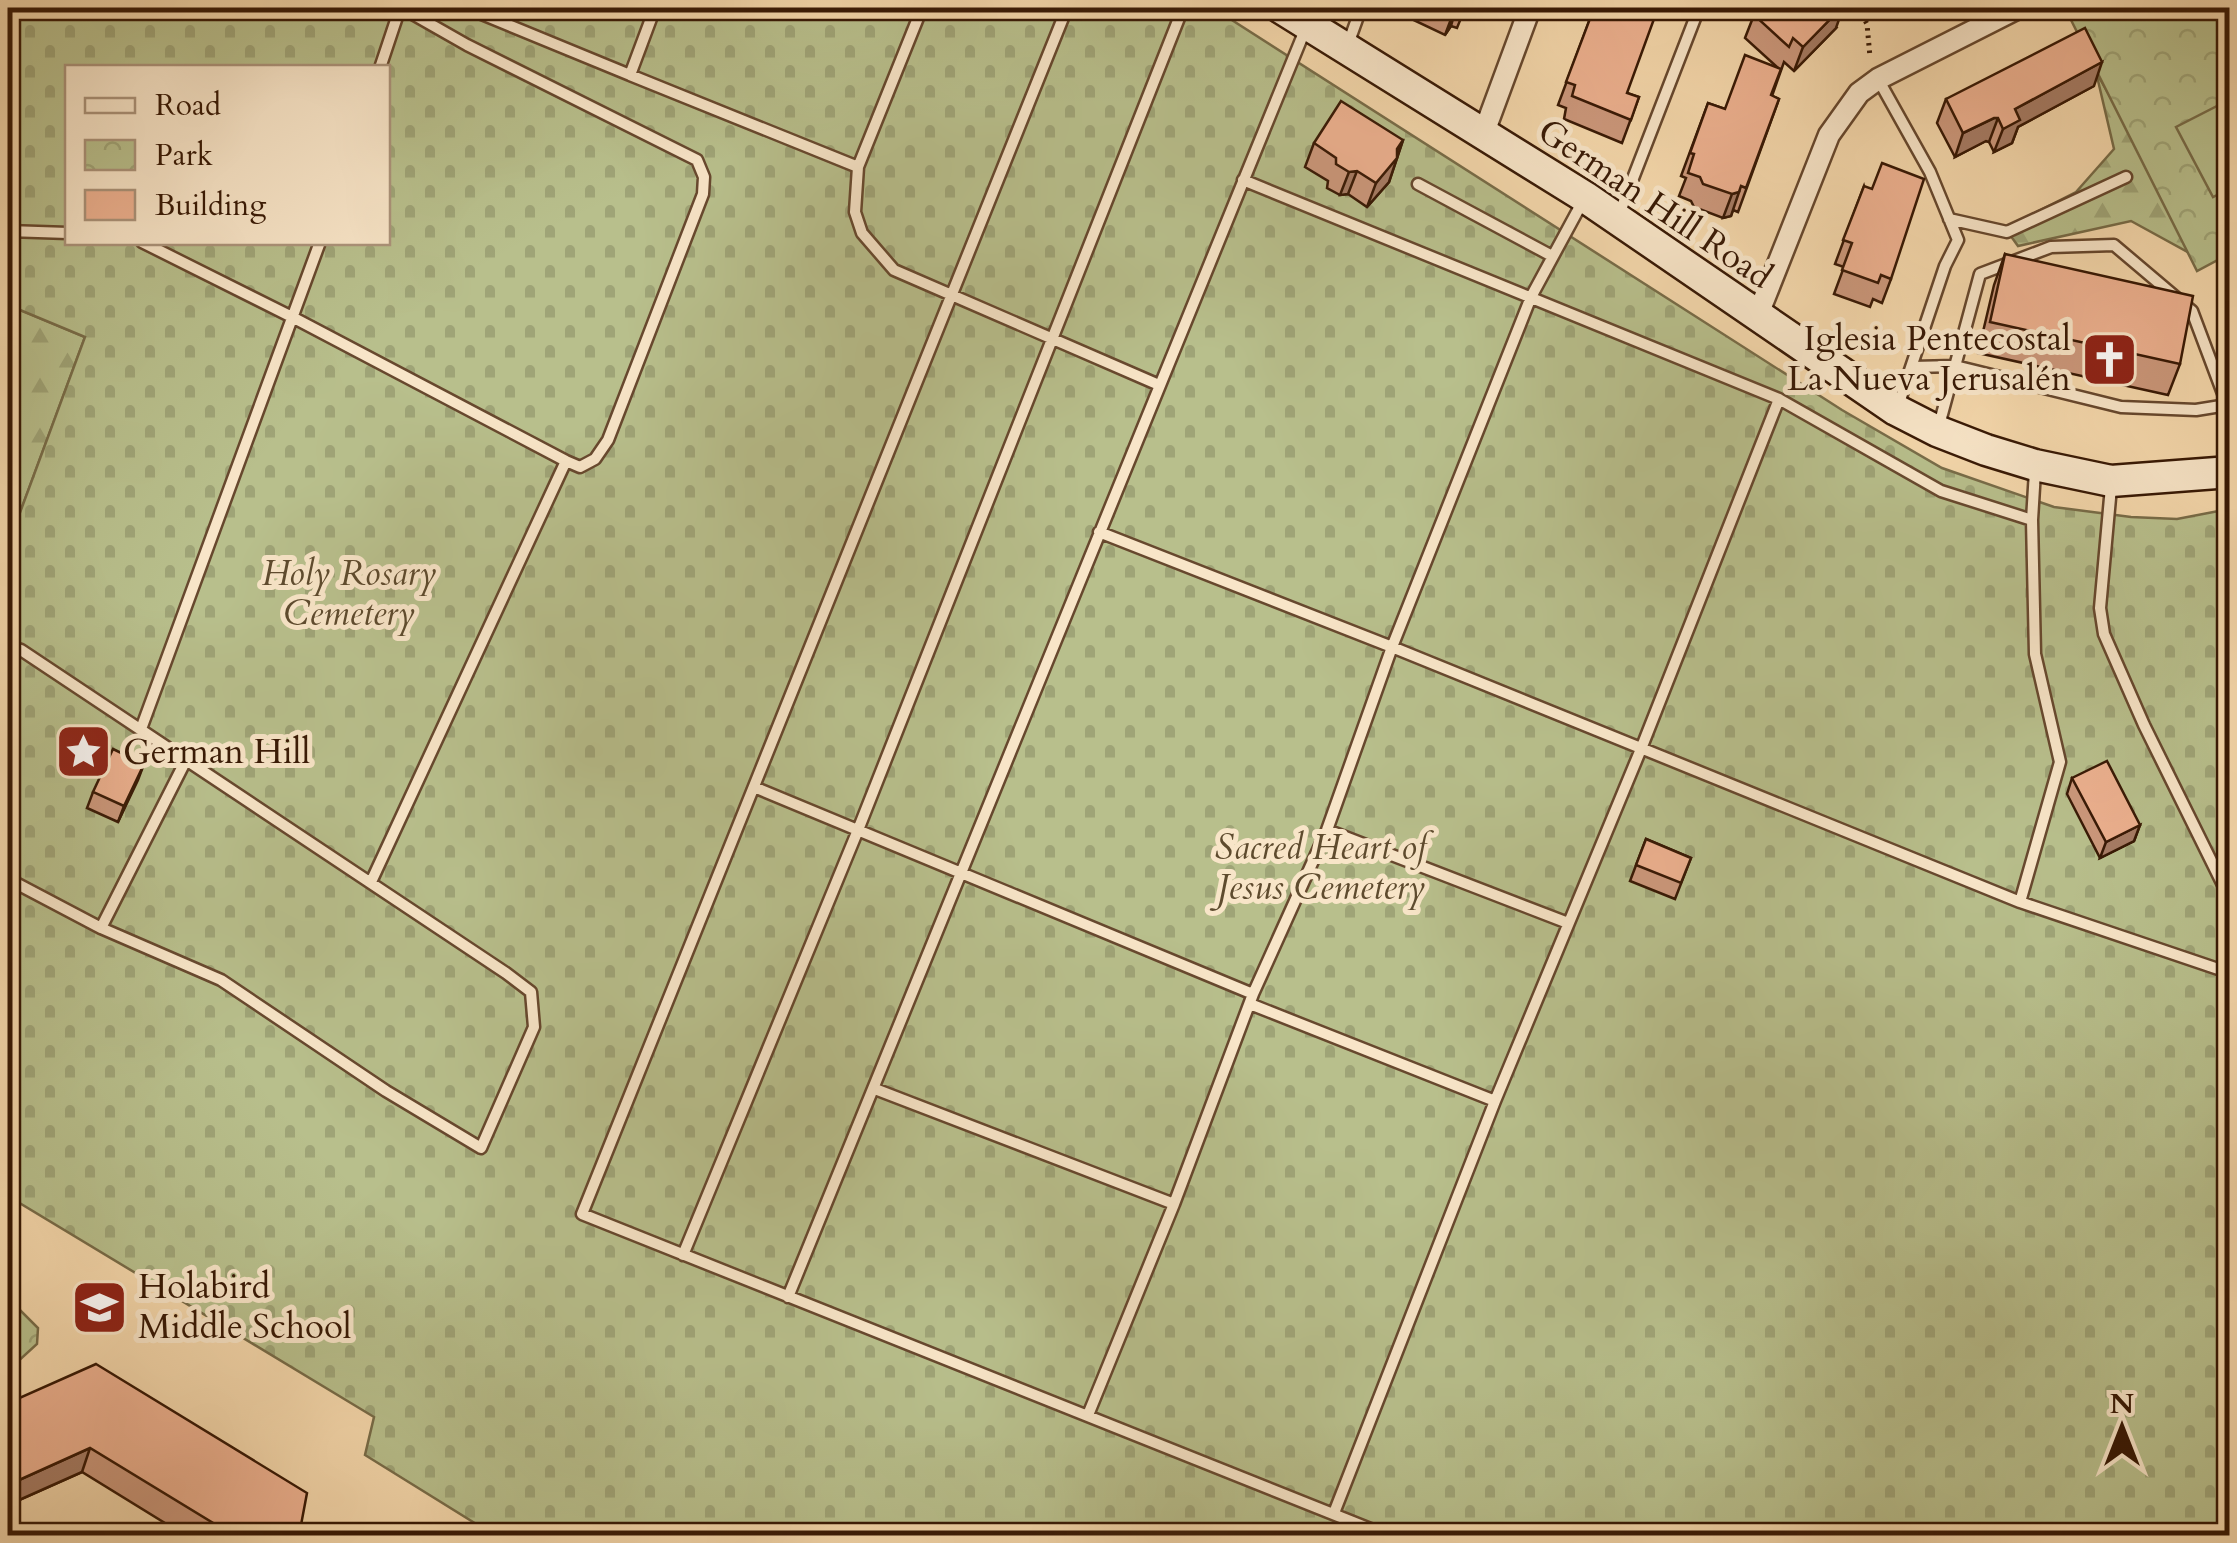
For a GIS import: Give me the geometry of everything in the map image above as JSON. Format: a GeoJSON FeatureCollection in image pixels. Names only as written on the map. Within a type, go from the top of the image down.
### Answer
{"type":"FeatureCollection","features":[{"type":"Feature","properties":{"kind":"street","name":"German Hill Road"},"geometry":{"type":"LineString","coordinates":[[1281,8],[1618,218],[1896,410],[1937,431],[2035,466],[2111,481],[2230,472]]}},
{"type":"Feature","properties":{"kind":"street"},"geometry":{"type":"LineString","coordinates":[[1482,135],[1530,8]]}},
{"type":"Feature","properties":{"kind":"street"},"geometry":{"type":"LineString","coordinates":[[1757,317],[1829,135],[1859,93],[1878,79],[2018,8]]}},
{"type":"Feature","properties":{"kind":"lane"},"geometry":{"type":"LineString","coordinates":[[148,245],[566,461],[580,467],[595,459],[608,440],[703,194],[704,177],[698,160],[401,8],[381,65]]}},
{"type":"Feature","properties":{"kind":"lane"},"geometry":{"type":"LineString","coordinates":[[466,8],[858,168]]}},
{"type":"Feature","properties":{"kind":"lane"},"geometry":{"type":"LineString","coordinates":[[630,75],[655,8]]}},
{"type":"Feature","properties":{"kind":"lane"},"geometry":{"type":"LineString","coordinates":[[922,8],[858,168],[855,212],[862,233],[894,270],[1159,385]]}},
{"type":"Feature","properties":{"kind":"lane"},"geometry":{"type":"LineString","coordinates":[[1067,8],[582,1214],[1388,1536]]}},
{"type":"Feature","properties":{"kind":"lane"},"geometry":{"type":"LineString","coordinates":[[683,1254],[858,830],[1183,8]]}},
{"type":"Feature","properties":{"kind":"lane"},"geometry":{"type":"LineString","coordinates":[[1347,48],[1361,8]]}},
{"type":"Feature","properties":{"kind":"lane"},"geometry":{"type":"LineString","coordinates":[[1618,218],[1698,8]]}},
{"type":"Feature","properties":{"kind":"lane"},"geometry":{"type":"LineString","coordinates":[[788,1297],[1307,24]]}},
{"type":"Feature","properties":{"kind":"lane"},"geometry":{"type":"LineString","coordinates":[[1878,79],[1930,172],[1958,240],[1945,266],[1896,410]]}},
{"type":"Feature","properties":{"kind":"lane"},"geometry":{"type":"LineString","coordinates":[[1950,220],[2007,232],[2126,177]]}},
{"type":"Feature","properties":{"kind":"lane"},"geometry":{"type":"LineString","coordinates":[[1243,180],[1779,399],[1940,491],[2032,520]]}},
{"type":"Feature","properties":{"kind":"lane"},"geometry":{"type":"LineString","coordinates":[[1418,184],[1552,256]]}},
{"type":"Feature","properties":{"kind":"lane"},"geometry":{"type":"LineString","coordinates":[[1088,1414],[1174,1204],[1251,999],[1326,830],[1392,646],[1531,296],[1584,197]]}},
{"type":"Feature","properties":{"kind":"lane"},"geometry":{"type":"LineString","coordinates":[[8,232],[65,233]]}},
{"type":"Feature","properties":{"kind":"lane"},"geometry":{"type":"LineString","coordinates":[[141,729],[319,245]]}},
{"type":"Feature","properties":{"kind":"lane"},"geometry":{"type":"LineString","coordinates":[[1912,367],[1955,366],[2122,407],[2228,408],[2192,311],[2114,245],[2051,246],[1980,274],[1955,366],[1937,431]]}},
{"type":"Feature","properties":{"kind":"lane"},"geometry":{"type":"LineString","coordinates":[[1334,1513],[1495,1101],[1642,749],[1779,399]]}},
{"type":"Feature","properties":{"kind":"lane"},"geometry":{"type":"LineString","coordinates":[[371,882],[566,461]]}},
{"type":"Feature","properties":{"kind":"lane"},"geometry":{"type":"LineString","coordinates":[[2020,902],[2060,762],[2035,654],[2035,466]]}},
{"type":"Feature","properties":{"kind":"lane"},"geometry":{"type":"LineString","coordinates":[[2111,481],[2100,608],[2104,634],[2230,900]]}},
{"type":"Feature","properties":{"kind":"lane"},"geometry":{"type":"LineString","coordinates":[[1099,532],[1392,646],[2020,902],[2230,974]]}},
{"type":"Feature","properties":{"kind":"lane"},"geometry":{"type":"LineString","coordinates":[[8,646],[21,650],[141,729],[531,992],[534,1027],[481,1148],[386,1091],[221,980],[101,928],[8,879]]}},
{"type":"Feature","properties":{"kind":"lane"},"geometry":{"type":"LineString","coordinates":[[101,928],[186,760]]}},
{"type":"Feature","properties":{"kind":"lane"},"geometry":{"type":"LineString","coordinates":[[754,787],[1495,1101]]}},
{"type":"Feature","properties":{"kind":"lane"},"geometry":{"type":"LineString","coordinates":[[1326,830],[1568,923]]}},
{"type":"Feature","properties":{"kind":"lane"},"geometry":{"type":"LineString","coordinates":[[875,1089],[1174,1204]]}},
{"type":"Feature","properties":{"kind":"path"},"geometry":{"type":"LineString","coordinates":[[1858,8],[1866,24],[1868,50],[1878,79]]}},
{"type":"Feature","properties":{"kind":"green space","name":"Sacred Heart of Jesus Cemetery"},"geometry":{"type":"Polygon","coordinates":[[[8,8],[1213,8],[1842,410],[1942,468],[2054,507],[2177,519],[2229,509],[2229,1535],[494,1535],[365,1455],[374,1417],[8,1196],[8,545],[85,337],[8,305],[8,8]]]}},
{"type":"Feature","properties":{"kind":"green space"},"geometry":{"type":"Polygon","coordinates":[[[2065,8],[2229,8],[2229,254],[2197,271],[2065,8]]]}},
{"type":"Feature","properties":{"kind":"green space"},"geometry":{"type":"Polygon","coordinates":[[[2096,72],[2204,261],[2131,221],[2018,246],[2005,228],[2076,192],[2114,149],[2096,72]]]}},
{"type":"Feature","properties":{"kind":"green space"},"geometry":{"type":"Polygon","coordinates":[[[2223,103],[2229,116],[2229,189],[2213,197],[2176,127],[2223,103]]]}},
{"type":"Feature","properties":{"kind":"green space"},"geometry":{"type":"Polygon","coordinates":[[[8,305],[85,337],[8,545],[8,305]]]}},
{"type":"Feature","properties":{"kind":"green space"},"geometry":{"type":"Polygon","coordinates":[[[8,1307],[17,1307],[38,1328],[37,1344],[13,1366],[8,1360],[8,1307]]]}},
{"type":"Feature","properties":{"kind":"building"},"geometry":{"type":"Polygon","coordinates":[[[1594,8],[1658,8],[1627,93],[1639,97],[1631,120],[1572,96],[1575,85],[1566,82],[1594,8]]]}},
{"type":"Feature","properties":{"kind":"building"},"geometry":{"type":"Polygon","coordinates":[[[1760,8],[1841,8],[1803,47],[1793,38],[1789,47],[1754,15],[1760,8]]]}},
{"type":"Feature","properties":{"kind":"building"},"geometry":{"type":"Polygon","coordinates":[[[2085,28],[2102,62],[2015,109],[2020,120],[2003,129],[1998,118],[1994,118],[1963,133],[1946,99],[2085,28]]]}},
{"type":"Feature","properties":{"kind":"building"},"geometry":{"type":"Polygon","coordinates":[[[1745,55],[1781,69],[1771,95],[1779,99],[1746,188],[1741,186],[1739,192],[1732,194],[1703,184],[1700,177],[1688,173],[1694,154],[1690,153],[1708,103],[1725,109],[1745,55]]]}},
{"type":"Feature","properties":{"kind":"building"},"geometry":{"type":"Polygon","coordinates":[[[1341,101],[1403,140],[1397,158],[1376,183],[1336,164],[1336,158],[1314,143],[1341,101]]]}},
{"type":"Feature","properties":{"kind":"building"},"geometry":{"type":"Polygon","coordinates":[[[1882,163],[1924,179],[1891,279],[1881,275],[1878,283],[1842,270],[1852,243],[1843,240],[1864,186],[1872,189],[1882,163]]]}},
{"type":"Feature","properties":{"kind":"building"},"geometry":{"type":"Polygon","coordinates":[[[2005,254],[2193,296],[2180,364],[1990,322],[2005,254]]]}},
{"type":"Feature","properties":{"kind":"building"},"geometry":{"type":"Polygon","coordinates":[[[113,749],[144,764],[124,806],[93,792],[113,749]]]}},
{"type":"Feature","properties":{"kind":"building"},"geometry":{"type":"Polygon","coordinates":[[[2107,761],[2140,825],[2106,842],[2072,778],[2107,761]]]}},
{"type":"Feature","properties":{"kind":"building"},"geometry":{"type":"Polygon","coordinates":[[[1646,839],[1691,858],[1681,883],[1636,865],[1646,839]]]}},
{"type":"Feature","properties":{"kind":"building"},"geometry":{"type":"Polygon","coordinates":[[[96,1364],[307,1493],[301,1525],[317,1528],[316,1536],[222,1536],[223,1529],[90,1448],[8,1485],[8,1403],[96,1364]]]}},
{"type":"Feature","properties":{"kind":"place","name":"Iglesia Pentecostal La Nueva Jerusalén"},"geometry":{"type":"Point","coordinates":[2110,359]}},
{"type":"Feature","properties":{"kind":"place","name":"German Hill"},"geometry":{"type":"Point","coordinates":[84,752]}},
{"type":"Feature","properties":{"kind":"place","name":"Holabird Middle School"},"geometry":{"type":"Point","coordinates":[99,1307]}},
{"type":"Feature","properties":{"kind":"park label","name":"Holy Rosary Cemetery"},"geometry":{"type":"Point","coordinates":[349,594]}}]}
